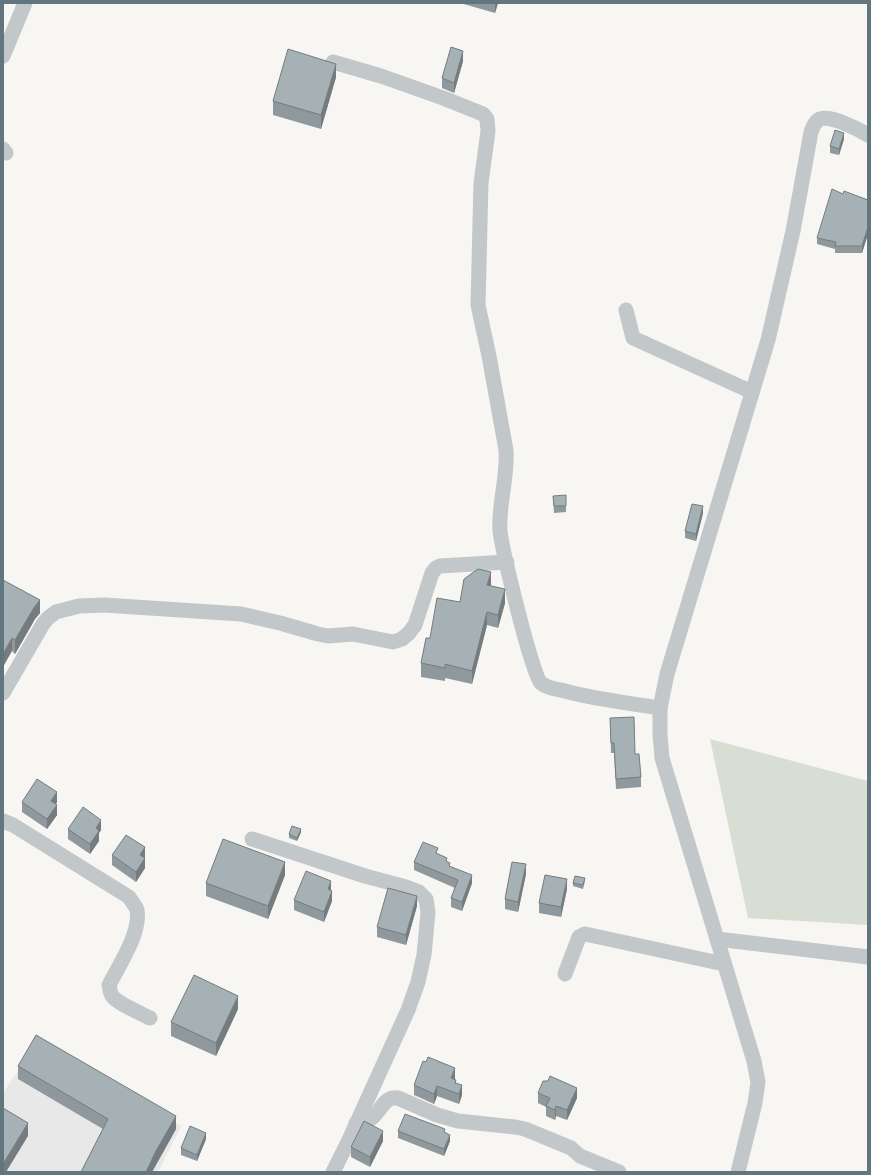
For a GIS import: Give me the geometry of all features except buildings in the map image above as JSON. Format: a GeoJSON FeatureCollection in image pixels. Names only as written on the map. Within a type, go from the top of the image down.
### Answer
{"type":"FeatureCollection","features":[{"type":"Feature","properties":{"kind":"street"},"geometry":{"type":"LineString","coordinates":[[3,56],[25,3]]}},
{"type":"Feature","properties":{"kind":"street"},"geometry":{"type":"LineString","coordinates":[[333,62],[381,76],[443,98],[483,114],[487,119],[488,131],[481,183],[478,305],[506,450],[507,463],[500,512],[500,532],[521,622],[535,669],[541,683],[548,687],[581,696],[660,708]]}},
{"type":"Feature","properties":{"kind":"street"},"geometry":{"type":"LineString","coordinates":[[738,1172],[755,1103],[758,1082],[754,1062],[662,758],[660,708],[667,674],[768,340],[793,231],[811,132],[815,123],[821,119],[830,119],[855,128],[868,135]]}},
{"type":"Feature","properties":{"kind":"street"},"geometry":{"type":"LineString","coordinates":[[626,310],[633,338],[752,392]]}},
{"type":"Feature","properties":{"kind":"street"},"geometry":{"type":"LineString","coordinates":[[3,693],[43,624],[48,618],[56,612],[79,606],[104,605],[240,614],[328,636],[354,634],[393,642],[402,639],[415,625],[432,573],[436,568],[440,566],[507,562]]}},
{"type":"Feature","properties":{"kind":"street"},"geometry":{"type":"LineString","coordinates":[[3,821],[13,825],[129,897],[136,909],[137,921],[133,937],[110,985],[110,992],[112,997],[118,1001],[150,1018]]}},
{"type":"Feature","properties":{"kind":"street"},"geometry":{"type":"LineString","coordinates":[[252,839],[365,876],[406,887],[419,892],[426,899],[428,912],[427,927],[424,955],[418,982],[408,1010],[333,1172]]}},
{"type":"Feature","properties":{"kind":"street"},"geometry":{"type":"LineString","coordinates":[[565,974],[579,937],[585,934],[724,964]]}},
{"type":"Feature","properties":{"kind":"street"},"geometry":{"type":"LineString","coordinates":[[717,939],[868,957]]}},
{"type":"Feature","properties":{"kind":"street"},"geometry":{"type":"LineString","coordinates":[[356,1123],[369,1120],[376,1114],[386,1100],[392,1097],[398,1098],[437,1115],[458,1120],[525,1129],[572,1148],[580,1156],[619,1172]]}},
{"type":"Feature","properties":{"kind":"shaded area"},"geometry":{"type":"Polygon","coordinates":[[[710,739],[868,781],[868,925],[748,918],[710,739]]]}},
{"type":"Feature","properties":{"kind":"shaded area"},"geometry":{"type":"Polygon","coordinates":[[[36,1045],[181,1126],[158,1172],[3,1172],[3,1093],[36,1045]]]}}]}
